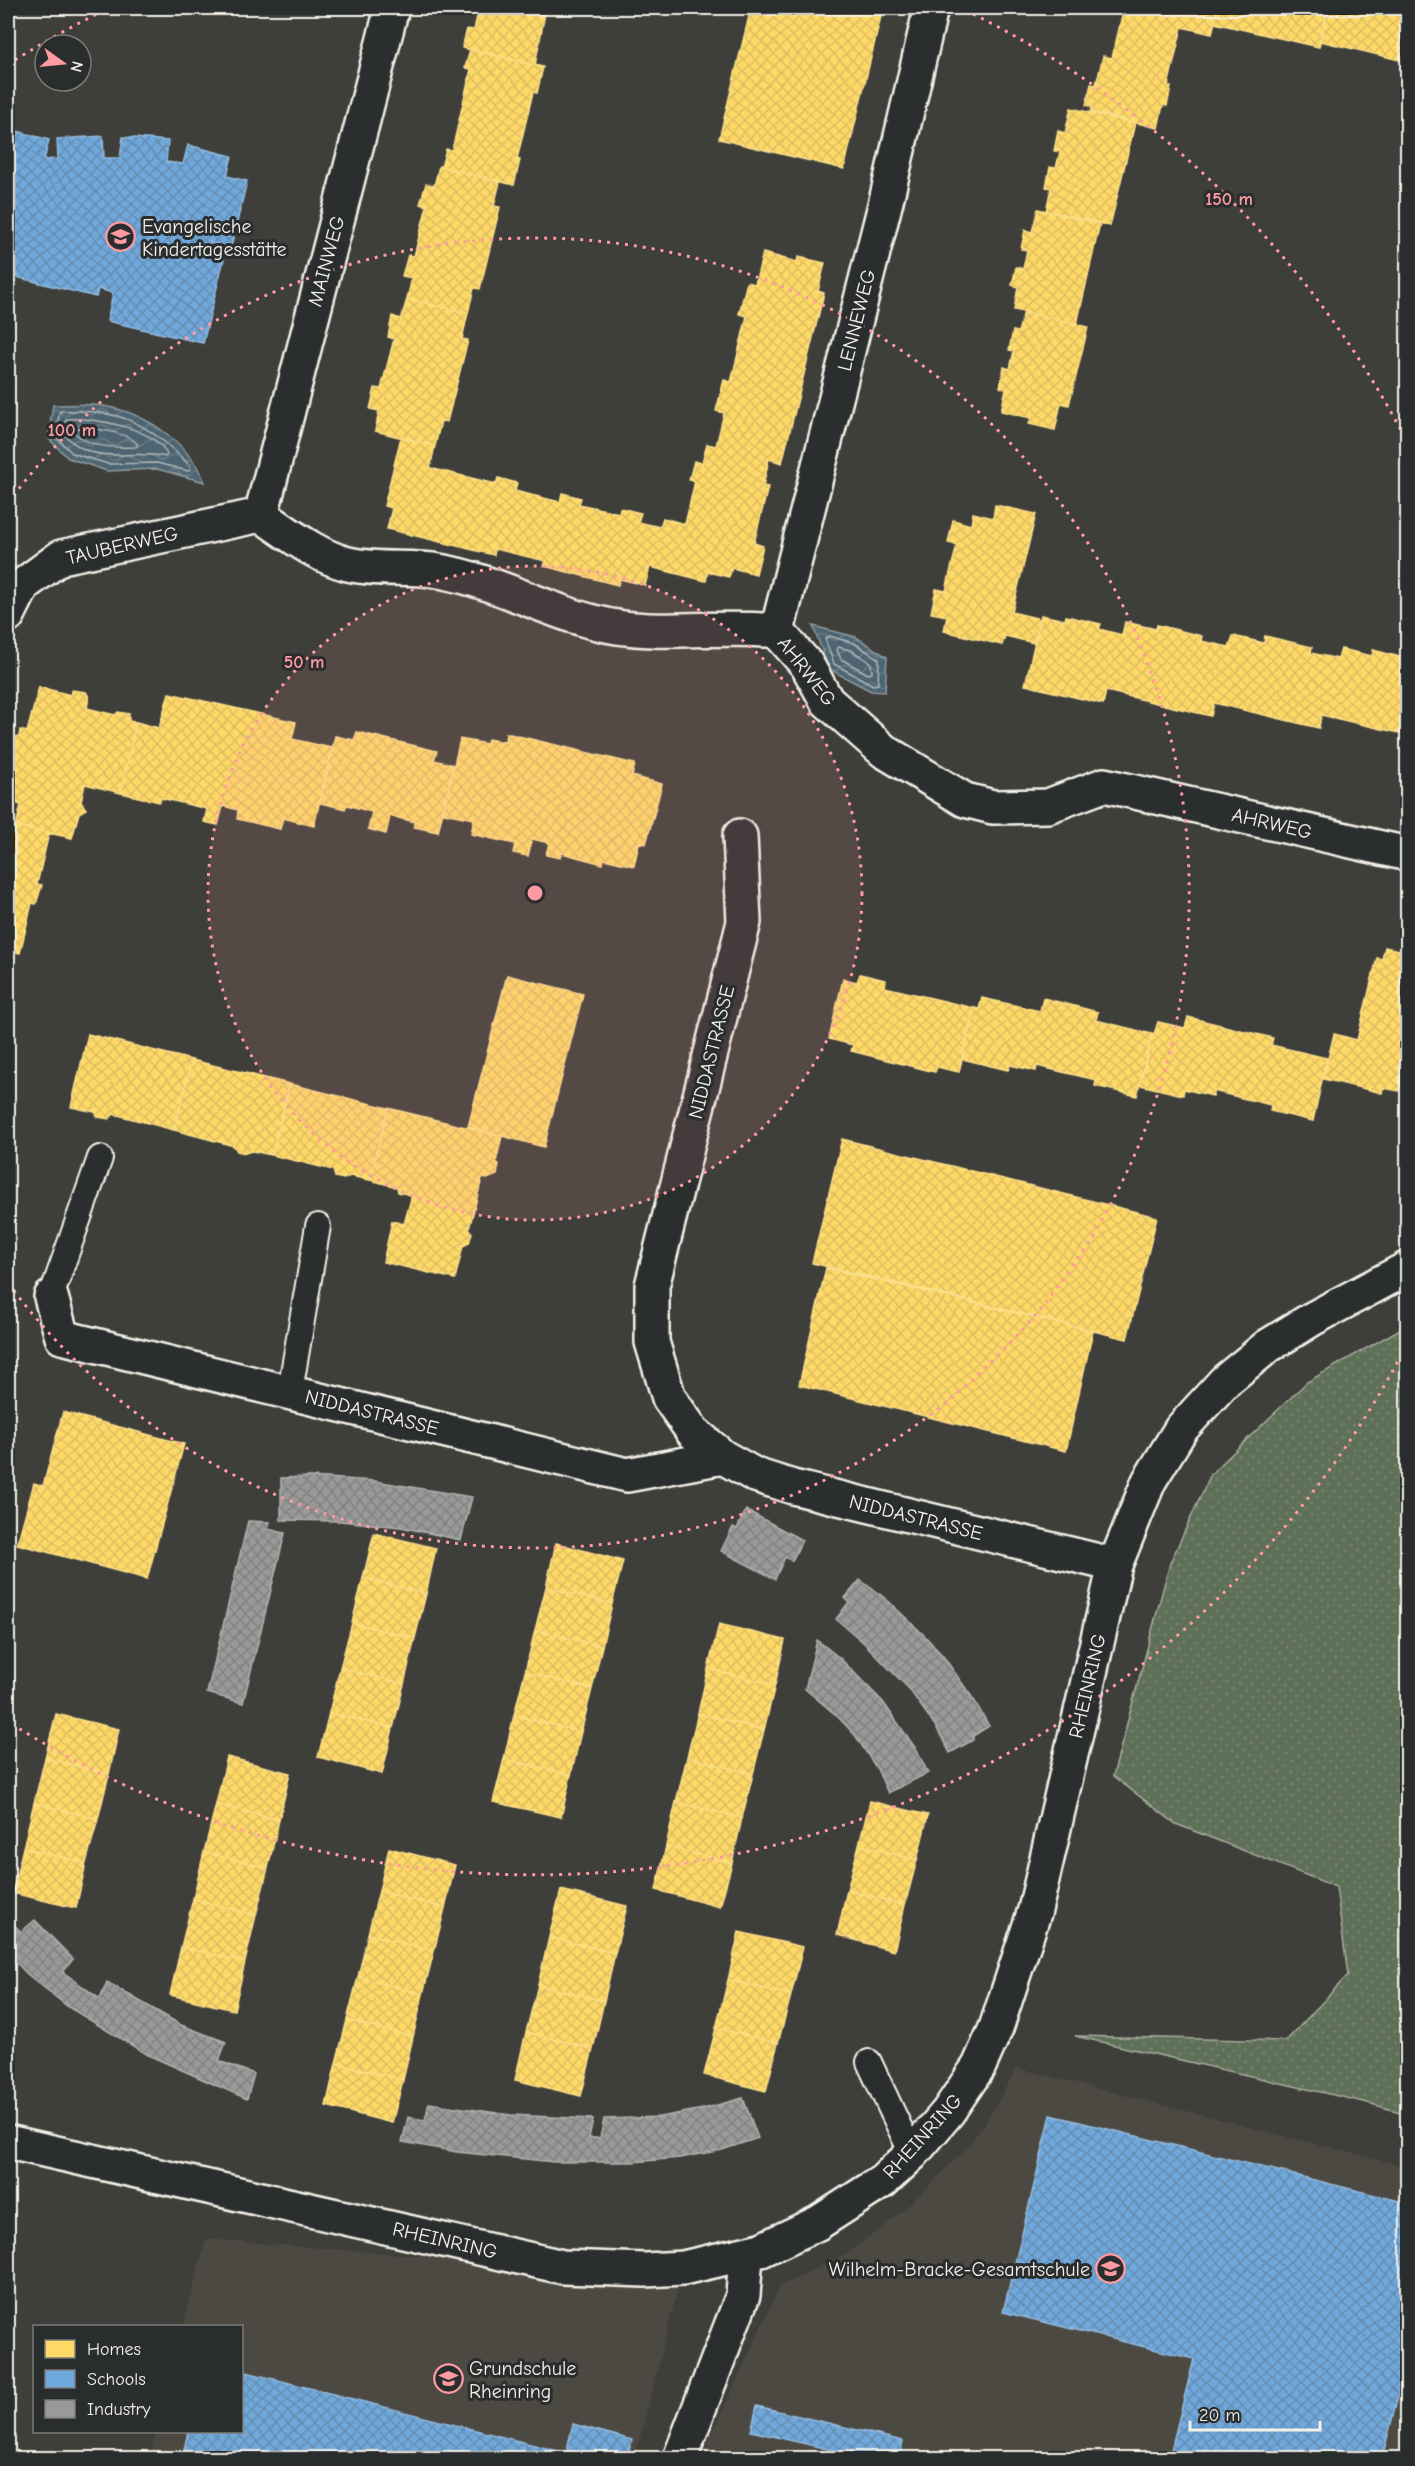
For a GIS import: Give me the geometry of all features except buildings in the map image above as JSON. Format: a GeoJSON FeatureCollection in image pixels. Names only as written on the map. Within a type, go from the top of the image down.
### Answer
{"type":"FeatureCollection","features":[{"type":"Feature","properties":{"kind":"street","name":"MAINWEG"},"geometry":{"type":"LineString","coordinates":[[261,515],[392,8]]}},
{"type":"Feature","properties":{"kind":"street","name":"LENNEWEG"},"geometry":{"type":"LineString","coordinates":[[777,631],[883,213],[931,8]]}},
{"type":"Feature","properties":{"kind":"street","name":"TAUBERWEG"},"geometry":{"type":"LineString","coordinates":[[8,615],[23,585],[61,557],[261,515]]}},
{"type":"Feature","properties":{"kind":"street","name":"AHRWEG"},"geometry":{"type":"LineString","coordinates":[[261,515],[312,550],[348,564],[438,571],[491,583],[575,617],[618,627],[693,632],[748,628],[777,631],[807,665],[827,701],[884,751],[965,800],[993,807],[1048,806],[1104,784],[1407,854]]}},
{"type":"Feature","properties":{"kind":"street","name":"NIDDASTRASSE"},"geometry":{"type":"LineString","coordinates":[[740,836],[744,922],[652,1286],[652,1342],[669,1398],[693,1432],[723,1457],[755,1475],[793,1487],[1115,1565]]}},
{"type":"Feature","properties":{"kind":"street","name":"RHEINRING"},"geometry":{"type":"LineString","coordinates":[[8,2142],[563,2267],[645,2270],[684,2268],[761,2250],[818,2223],[845,2207],[883,2181],[912,2154],[948,2112],[979,2066],[996,2028],[1035,1910],[1115,1565],[1149,1481],[1181,1429],[1225,1381],[1268,1346],[1407,1268]]}},
{"type":"Feature","properties":{"kind":"street","name":"NIDDASTRASSE"},"geometry":{"type":"LineString","coordinates":[[51,1297],[62,1337],[627,1475],[723,1457]]}},
{"type":"Feature","properties":{"kind":"street"},"geometry":{"type":"LineString","coordinates":[[680,2458],[743,2295],[746,2254]]}},
{"type":"Feature","properties":{"kind":"lane"},"geometry":{"type":"LineString","coordinates":[[51,1297],[100,1158]]}},
{"type":"Feature","properties":{"kind":"lane"},"geometry":{"type":"LineString","coordinates":[[290,1391],[318,1226]]}},
{"type":"Feature","properties":{"kind":"lane"},"geometry":{"type":"LineString","coordinates":[[869,2062],[912,2154]]}},
{"type":"Feature","properties":{"kind":"shaded area","name":"Wilhelm-Bracke-Gesamtschule"},"geometry":{"type":"Polygon","coordinates":[[[1017,2068],[1407,2167],[1407,2458],[701,2458],[780,2286],[848,2253],[893,2219],[924,2191],[963,2151],[984,2125],[1017,2068]]]}},
{"type":"Feature","properties":{"kind":"shaded area","name":"Grundschule Rheinring"},"geometry":{"type":"Polygon","coordinates":[[[206,2239],[563,2267],[683,2268],[635,2458],[149,2458],[156,2433],[243,2433],[243,2325],[183,2325],[206,2239]]]}},
{"type":"Feature","properties":{"kind":"green space"},"geometry":{"type":"Polygon","coordinates":[[[1407,1325],[1407,2114],[1364,2102],[1075,2036],[1286,2041],[1348,1975],[1336,1887],[1176,1824],[1113,1776],[1170,1563],[1211,1474],[1307,1382],[1407,1325]]]}},
{"type":"Feature","properties":{"kind":"water"},"geometry":{"type":"Polygon","coordinates":[[[53,405],[90,405],[112,408],[145,420],[174,440],[187,453],[205,482],[157,469],[107,471],[68,458],[48,438],[53,405]]]}},
{"type":"Feature","properties":{"kind":"water"},"geometry":{"type":"Polygon","coordinates":[[[813,626],[856,637],[887,657],[885,692],[871,691],[829,669],[813,626]]]}},
{"type":"Feature","properties":{"kind":"place","name":"Evangelische Kindertagesstätte"},"geometry":{"type":"Point","coordinates":[121,237]}},
{"type":"Feature","properties":{"kind":"place","name":"Wilhelm-Bracke-Gesamtschule"},"geometry":{"type":"Point","coordinates":[1111,2269]}},
{"type":"Feature","properties":{"kind":"place","name":"Grundschule Rheinring"},"geometry":{"type":"Point","coordinates":[448,2379]}}]}
